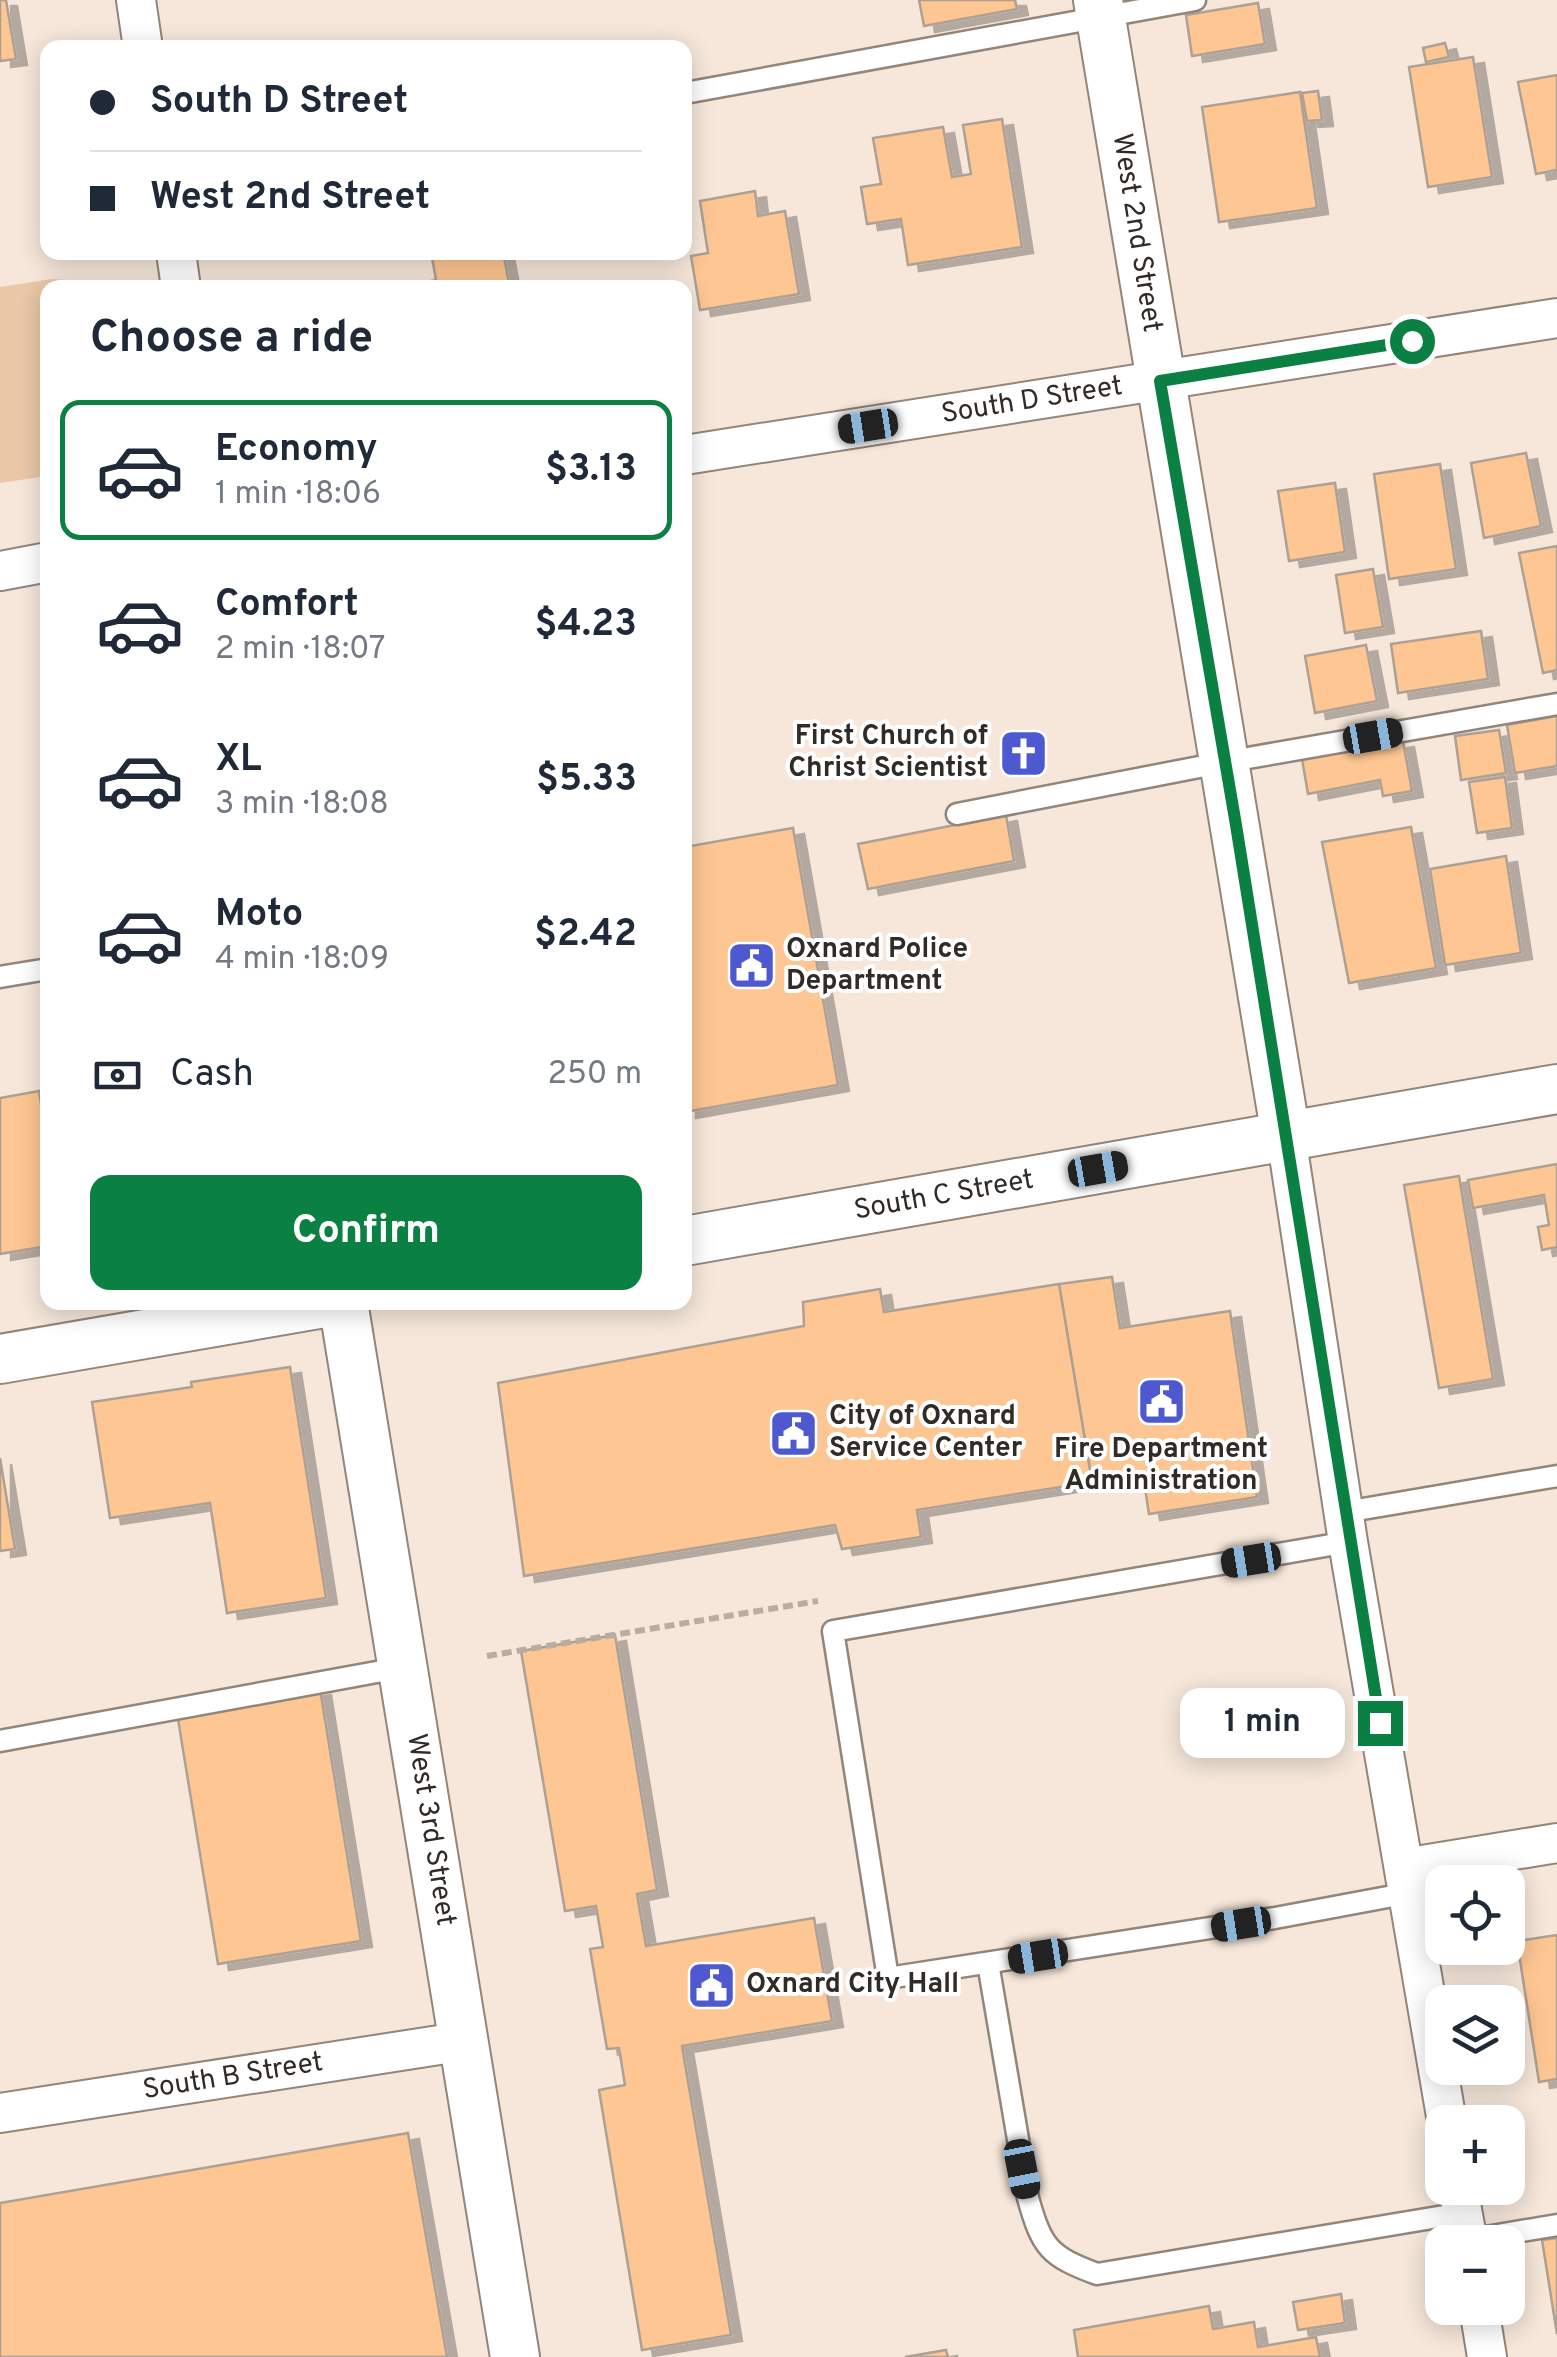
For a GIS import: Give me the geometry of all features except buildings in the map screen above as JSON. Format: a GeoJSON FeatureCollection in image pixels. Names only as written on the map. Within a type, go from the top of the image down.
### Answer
{"type":"FeatureCollection","features":[{"type":"Feature","properties":{"kind":"street"},"geometry":{"type":"LineString","coordinates":[[136,0],[142,40]]}},
{"type":"Feature","properties":{"kind":"street","name":"West 2nd Street"},"geometry":{"type":"LineString","coordinates":[[1099,8],[1226,762],[1346,1527],[1444,2105]]}},
{"type":"Feature","properties":{"kind":"street","name":"South D Street"},"geometry":{"type":"LineString","coordinates":[[692,454],[1557,318]]}},
{"type":"Feature","properties":{"kind":"street"},"geometry":{"type":"LineString","coordinates":[[0,571],[40,564]]}},
{"type":"Feature","properties":{"kind":"street","name":"South C Street"},"geometry":{"type":"LineString","coordinates":[[692,1240],[1557,1088]]}},
{"type":"Feature","properties":{"kind":"street"},"geometry":{"type":"LineString","coordinates":[[0,1359],[284,1310]]}},
{"type":"Feature","properties":{"kind":"street","name":"West 3rd Street"},"geometry":{"type":"LineString","coordinates":[[344,1310],[515,2357]]}},
{"type":"Feature","properties":{"kind":"street"},"geometry":{"type":"LineString","coordinates":[[1407,1880],[1557,1843]]}},
{"type":"Feature","properties":{"kind":"street","name":"South B Street"},"geometry":{"type":"LineString","coordinates":[[0,2113],[465,2041]]}},
{"type":"Feature","properties":{"kind":"street"},"geometry":{"type":"LineString","coordinates":[[1482,2325],[1487,2357]]}},
{"type":"Feature","properties":{"kind":"lane"},"geometry":{"type":"LineString","coordinates":[[692,92],[1099,8],[1195,0]]}},
{"type":"Feature","properties":{"kind":"lane"},"geometry":{"type":"LineString","coordinates":[[957,814],[1557,704]]}},
{"type":"Feature","properties":{"kind":"lane"},"geometry":{"type":"LineString","coordinates":[[0,977],[40,971]]}},
{"type":"Feature","properties":{"kind":"lane"},"geometry":{"type":"LineString","coordinates":[[1407,1880],[1275,1918],[888,1978],[833,1631],[1346,1527],[1557,1476]]}},
{"type":"Feature","properties":{"kind":"lane"},"geometry":{"type":"LineString","coordinates":[[0,1741],[404,1667]]}},
{"type":"Feature","properties":{"kind":"lane"},"geometry":{"type":"LineString","coordinates":[[988,1963],[1028,2198],[1038,2232],[1060,2260],[1098,2274],[1464,2221],[1557,2225]]}},
{"type":"Feature","properties":{"kind":"shaded area"},"geometry":{"type":"Polygon","coordinates":[[[40,281],[40,477],[0,483],[0,287],[40,281]]]}},
{"type":"Feature","properties":{"kind":"place","name":"First Church of Christ Scientist"},"geometry":{"type":"Point","coordinates":[1023,753]}},
{"type":"Feature","properties":{"kind":"place","name":"Oxnard Police Department"},"geometry":{"type":"Point","coordinates":[751,966]}},
{"type":"Feature","properties":{"kind":"place","name":"Fire Department Administration"},"geometry":{"type":"Point","coordinates":[1161,1402]}},
{"type":"Feature","properties":{"kind":"place","name":"City of Oxnard Service Center"},"geometry":{"type":"Point","coordinates":[794,1433]}},
{"type":"Feature","properties":{"kind":"place","name":"Oxnard City Hall"},"geometry":{"type":"Point","coordinates":[711,1985]}},
{"type":"Feature","properties":{"kind":"route"},"geometry":{"type":"LineString","coordinates":[[1380,1723],[1236,825],[1160,381],[1412,341]]}}]}
